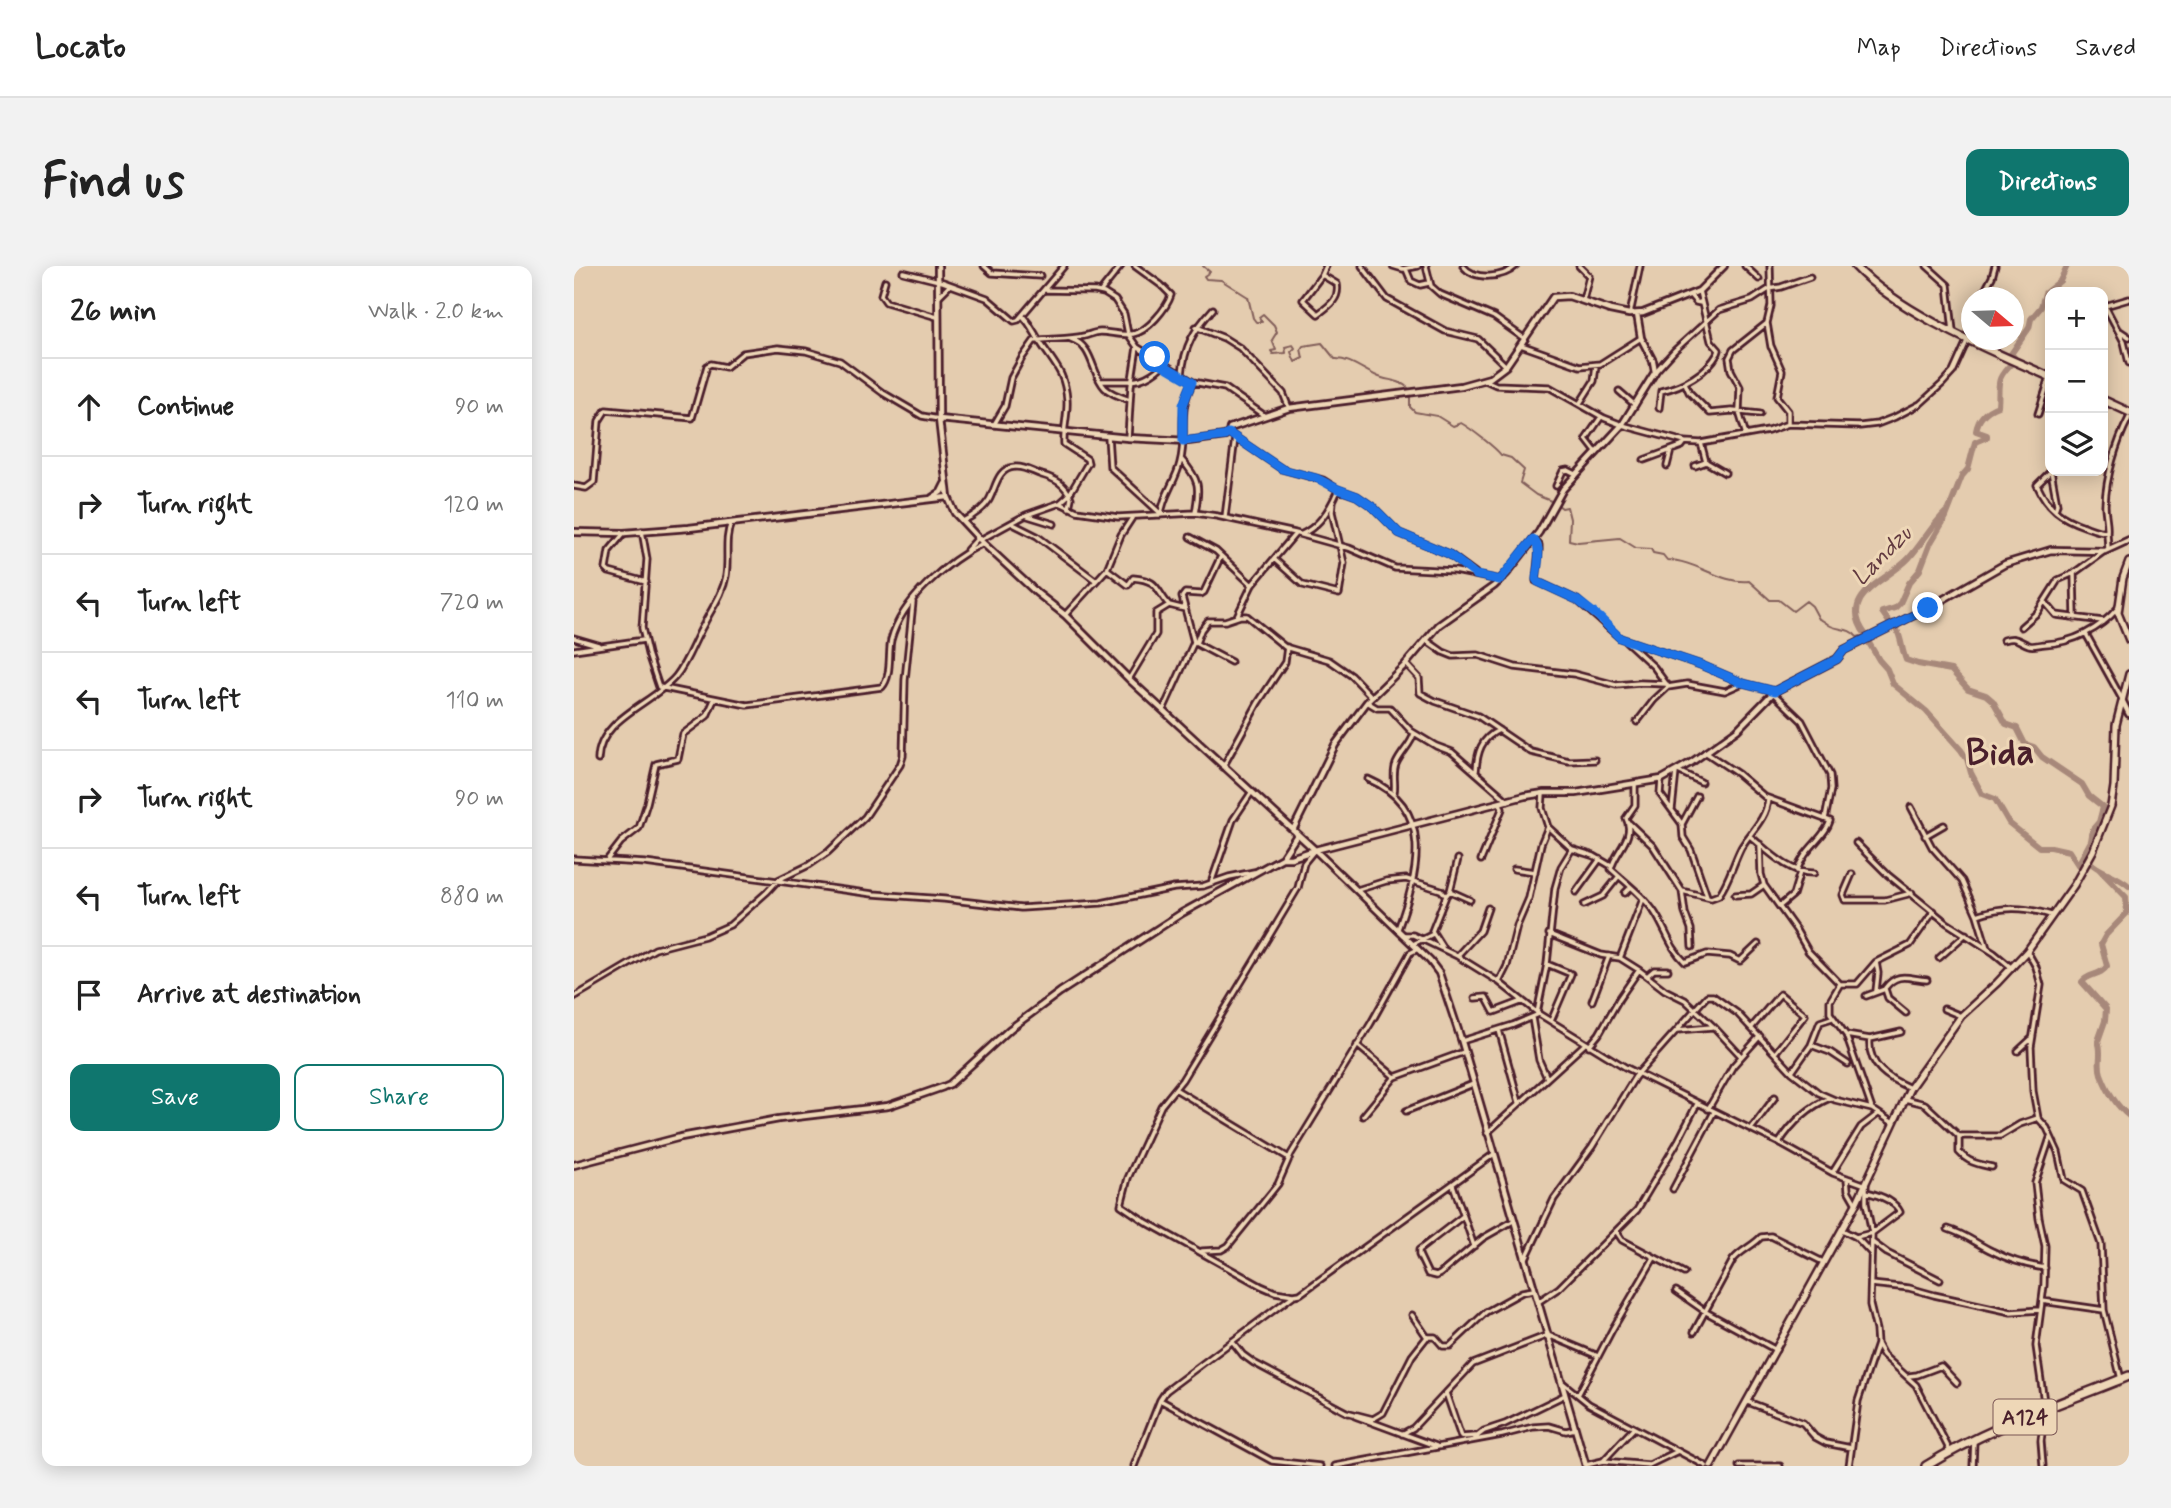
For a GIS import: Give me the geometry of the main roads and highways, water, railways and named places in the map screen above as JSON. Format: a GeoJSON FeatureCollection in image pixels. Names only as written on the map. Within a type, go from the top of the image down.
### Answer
{"type":"FeatureCollection","features":[{"type":"Feature","properties":{"kind":"highway","name":"A124"},"geometry":{"type":"LineString","coordinates":[[1926,1466],[1974,1439],[2125,1377]]}},
{"type":"Feature","properties":{"kind":"main road"},"geometry":{"type":"LineString","coordinates":[[1855,266],[1883,291],[1961,335]]}},
{"type":"Feature","properties":{"kind":"main road"},"geometry":{"type":"LineString","coordinates":[[1992,350],[2045,375]]}},
{"type":"Feature","properties":{"kind":"main road"},"geometry":{"type":"LineString","coordinates":[[2108,402],[2129,412]]}},
{"type":"Feature","properties":{"kind":"main road"},"geometry":{"type":"LineString","coordinates":[[2129,562],[2123,578],[2118,608],[2120,623],[2129,640]]}},
{"type":"Feature","properties":{"kind":"main road"},"geometry":{"type":"LineString","coordinates":[[1712,1466],[1866,1188],[1910,1088],[1961,1016],[2027,951],[2074,886],[2093,851],[2111,806],[2116,725],[2129,674]]}},
{"type":"Feature","properties":{"kind":"waterway"},"geometry":{"type":"LineString","coordinates":[[1203,266],[1210,272],[1204,276],[1206,279],[1221,280],[1248,297],[1256,322],[1262,322],[1259,317],[1263,314],[1274,325],[1277,332],[1272,340],[1276,350],[1271,351],[1273,354],[1286,353],[1285,347],[1293,345],[1295,348],[1291,352],[1295,362],[1303,358],[1303,346],[1322,343],[1335,359],[1347,361],[1408,388]]}},
{"type":"Feature","properties":{"kind":"waterway","name":"Landzu"},"geometry":{"type":"LineString","coordinates":[[2014,357],[2011,354],[2041,307],[2045,293],[2060,281],[2067,266]]}},
{"type":"Feature","properties":{"kind":"waterway","name":"Landzu"},"geometry":{"type":"LineString","coordinates":[[1893,623],[1889,622],[1882,612],[1895,608],[1900,603],[1909,583],[1920,570],[1930,544],[1946,517],[1962,476],[1968,469],[1975,442],[1987,437],[1976,431],[1977,426],[1984,415],[1998,406],[2000,378],[2012,363]]}},
{"type":"Feature","properties":{"kind":"waterway"},"geometry":{"type":"LineString","coordinates":[[1410,395],[1410,407],[1415,412],[1437,416],[1453,426],[1461,423],[1524,470],[1520,483],[1536,495],[1551,501]]}},
{"type":"Feature","properties":{"kind":"waterway"},"geometry":{"type":"LineString","coordinates":[[1558,505],[1567,507],[1570,519],[1569,540],[1578,542],[1620,538],[1636,548],[1651,549],[1653,553],[1663,555],[1667,560],[1688,564],[1728,579],[1749,581],[1770,600],[1779,600],[1793,611],[1806,601],[1819,619],[1829,625],[1851,632],[1857,637],[1866,635]]}},
{"type":"Feature","properties":{"kind":"waterway","name":"Landzu"},"geometry":{"type":"LineString","coordinates":[[1866,635],[1858,621],[1857,609],[1861,599],[1868,590],[1909,558],[1946,512]]}},
{"type":"Feature","properties":{"kind":"waterway","name":"Landzu"},"geometry":{"type":"LineString","coordinates":[[1869,643],[1887,669],[1893,684],[1926,711],[1961,750],[1982,794],[1995,799],[2009,823],[2039,847],[2069,851],[2078,865],[2091,841],[2093,829],[2099,822],[2103,807],[2089,796],[2082,784],[2042,757],[2034,747],[2025,744],[2017,728],[2006,724],[1993,701],[1986,695],[1968,689],[1951,670],[1906,660],[1896,628]]}},
{"type":"Feature","properties":{"kind":"waterway","name":"Landzu"},"geometry":{"type":"LineString","coordinates":[[2091,863],[2129,886]]}},
{"type":"Feature","properties":{"kind":"waterway","name":"Landzu"},"geometry":{"type":"LineString","coordinates":[[2099,869],[2126,897],[2127,913],[2101,944],[2107,966],[2082,982],[2106,1009],[2098,1041],[2100,1070],[2112,1097],[2129,1116]]}},
{"type":"Feature","properties":{"kind":"district","name":"Bida"},"geometry":{"type":"Point","coordinates":[2000,751]}}]}
